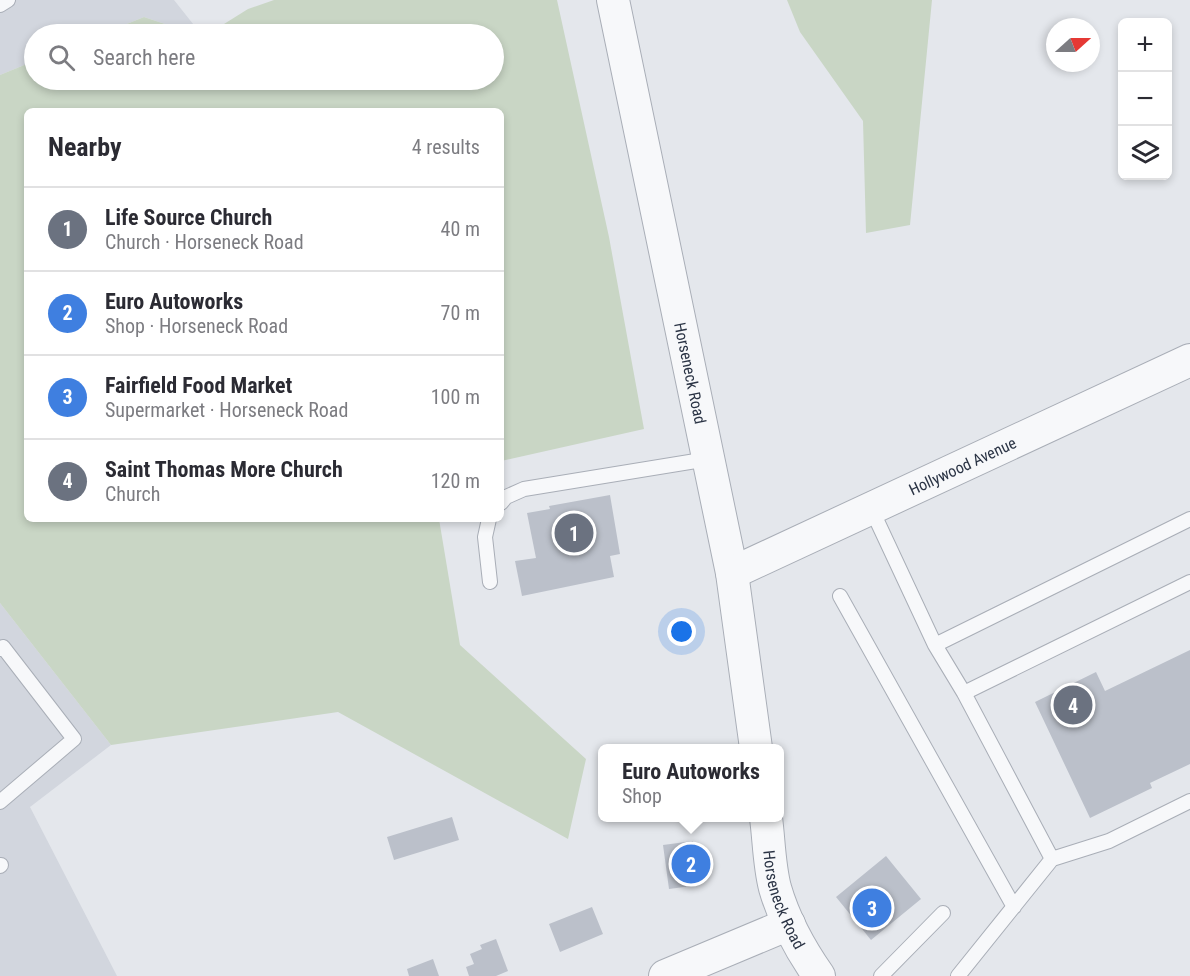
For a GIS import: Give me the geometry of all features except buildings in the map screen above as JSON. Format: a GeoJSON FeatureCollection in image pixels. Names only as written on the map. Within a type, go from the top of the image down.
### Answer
{"type":"FeatureCollection","features":[{"type":"Feature","properties":{"kind":"street","name":"Horseneck Road"},"geometry":{"type":"LineString","coordinates":[[613,0],[732,573],[755,744]]}},
{"type":"Feature","properties":{"kind":"street","name":"Hollywood Avenue"},"geometry":{"type":"LineString","coordinates":[[732,573],[1190,360]]}},
{"type":"Feature","properties":{"kind":"street","name":"Horseneck Road"},"geometry":{"type":"LineString","coordinates":[[767,822],[775,887],[803,953],[819,976]]}},
{"type":"Feature","properties":{"kind":"street"},"geometry":{"type":"LineString","coordinates":[[665,976],[789,924]]}},
{"type":"Feature","properties":{"kind":"lane"},"geometry":{"type":"LineString","coordinates":[[0,4],[8,0]]}},
{"type":"Feature","properties":{"kind":"lane"},"geometry":{"type":"LineString","coordinates":[[504,499],[524,489],[708,459]]}},
{"type":"Feature","properties":{"kind":"lane"},"geometry":{"type":"LineString","coordinates":[[871,508],[935,645],[964,693],[1052,859]]}},
{"type":"Feature","properties":{"kind":"lane"},"geometry":{"type":"LineString","coordinates":[[935,645],[1190,519]]}},
{"type":"Feature","properties":{"kind":"lane"},"geometry":{"type":"LineString","coordinates":[[488,522],[485,537],[490,582]]}},
{"type":"Feature","properties":{"kind":"lane"},"geometry":{"type":"LineString","coordinates":[[964,693],[1190,582]]}},
{"type":"Feature","properties":{"kind":"lane"},"geometry":{"type":"LineString","coordinates":[[840,596],[1014,907]]}},
{"type":"Feature","properties":{"kind":"lane"},"geometry":{"type":"LineString","coordinates":[[0,649],[3,647],[74,739],[0,802]]}},
{"type":"Feature","properties":{"kind":"lane"},"geometry":{"type":"LineString","coordinates":[[957,976],[1052,859],[1109,841],[1190,801]]}},
{"type":"Feature","properties":{"kind":"lane"},"geometry":{"type":"LineString","coordinates":[[881,976],[943,913]]}},
{"type":"Feature","properties":{"kind":"shaded area"},"geometry":{"type":"Polygon","coordinates":[[[0,0],[174,0],[193,24],[165,24],[144,17],[127,24],[24,24],[24,65],[0,75],[0,0]]]}},
{"type":"Feature","properties":{"kind":"shaded area"},"geometry":{"type":"Polygon","coordinates":[[[0,603],[111,745],[30,807],[117,976],[0,976],[0,603]]]}},
{"type":"Feature","properties":{"kind":"green space"},"geometry":{"type":"Polygon","coordinates":[[[274,0],[557,0],[609,237],[644,429],[504,460],[504,108],[24,108],[24,522],[440,522],[460,645],[586,759],[568,839],[338,712],[111,745],[0,603],[0,75],[24,65],[24,90],[504,90],[504,24],[224,24],[248,9],[274,0]]]}},
{"type":"Feature","properties":{"kind":"green space"},"geometry":{"type":"Polygon","coordinates":[[[787,0],[932,0],[910,225],[866,233],[863,121],[800,32],[787,0]]]}},
{"type":"Feature","properties":{"kind":"green space"},"geometry":{"type":"Polygon","coordinates":[[[144,17],[165,24],[127,24],[144,17]]]}},
{"type":"Feature","properties":{"kind":"place","name":"Life Source Church"},"geometry":{"type":"Point","coordinates":[574,533]}},
{"type":"Feature","properties":{"kind":"place","name":"Saint Thomas More Church"},"geometry":{"type":"Point","coordinates":[1073,705]}},
{"type":"Feature","properties":{"kind":"place","name":"Euro Autoworks"},"geometry":{"type":"Point","coordinates":[691,864]}},
{"type":"Feature","properties":{"kind":"place","name":"Fairfield Food Market"},"geometry":{"type":"Point","coordinates":[872,908]}}]}
